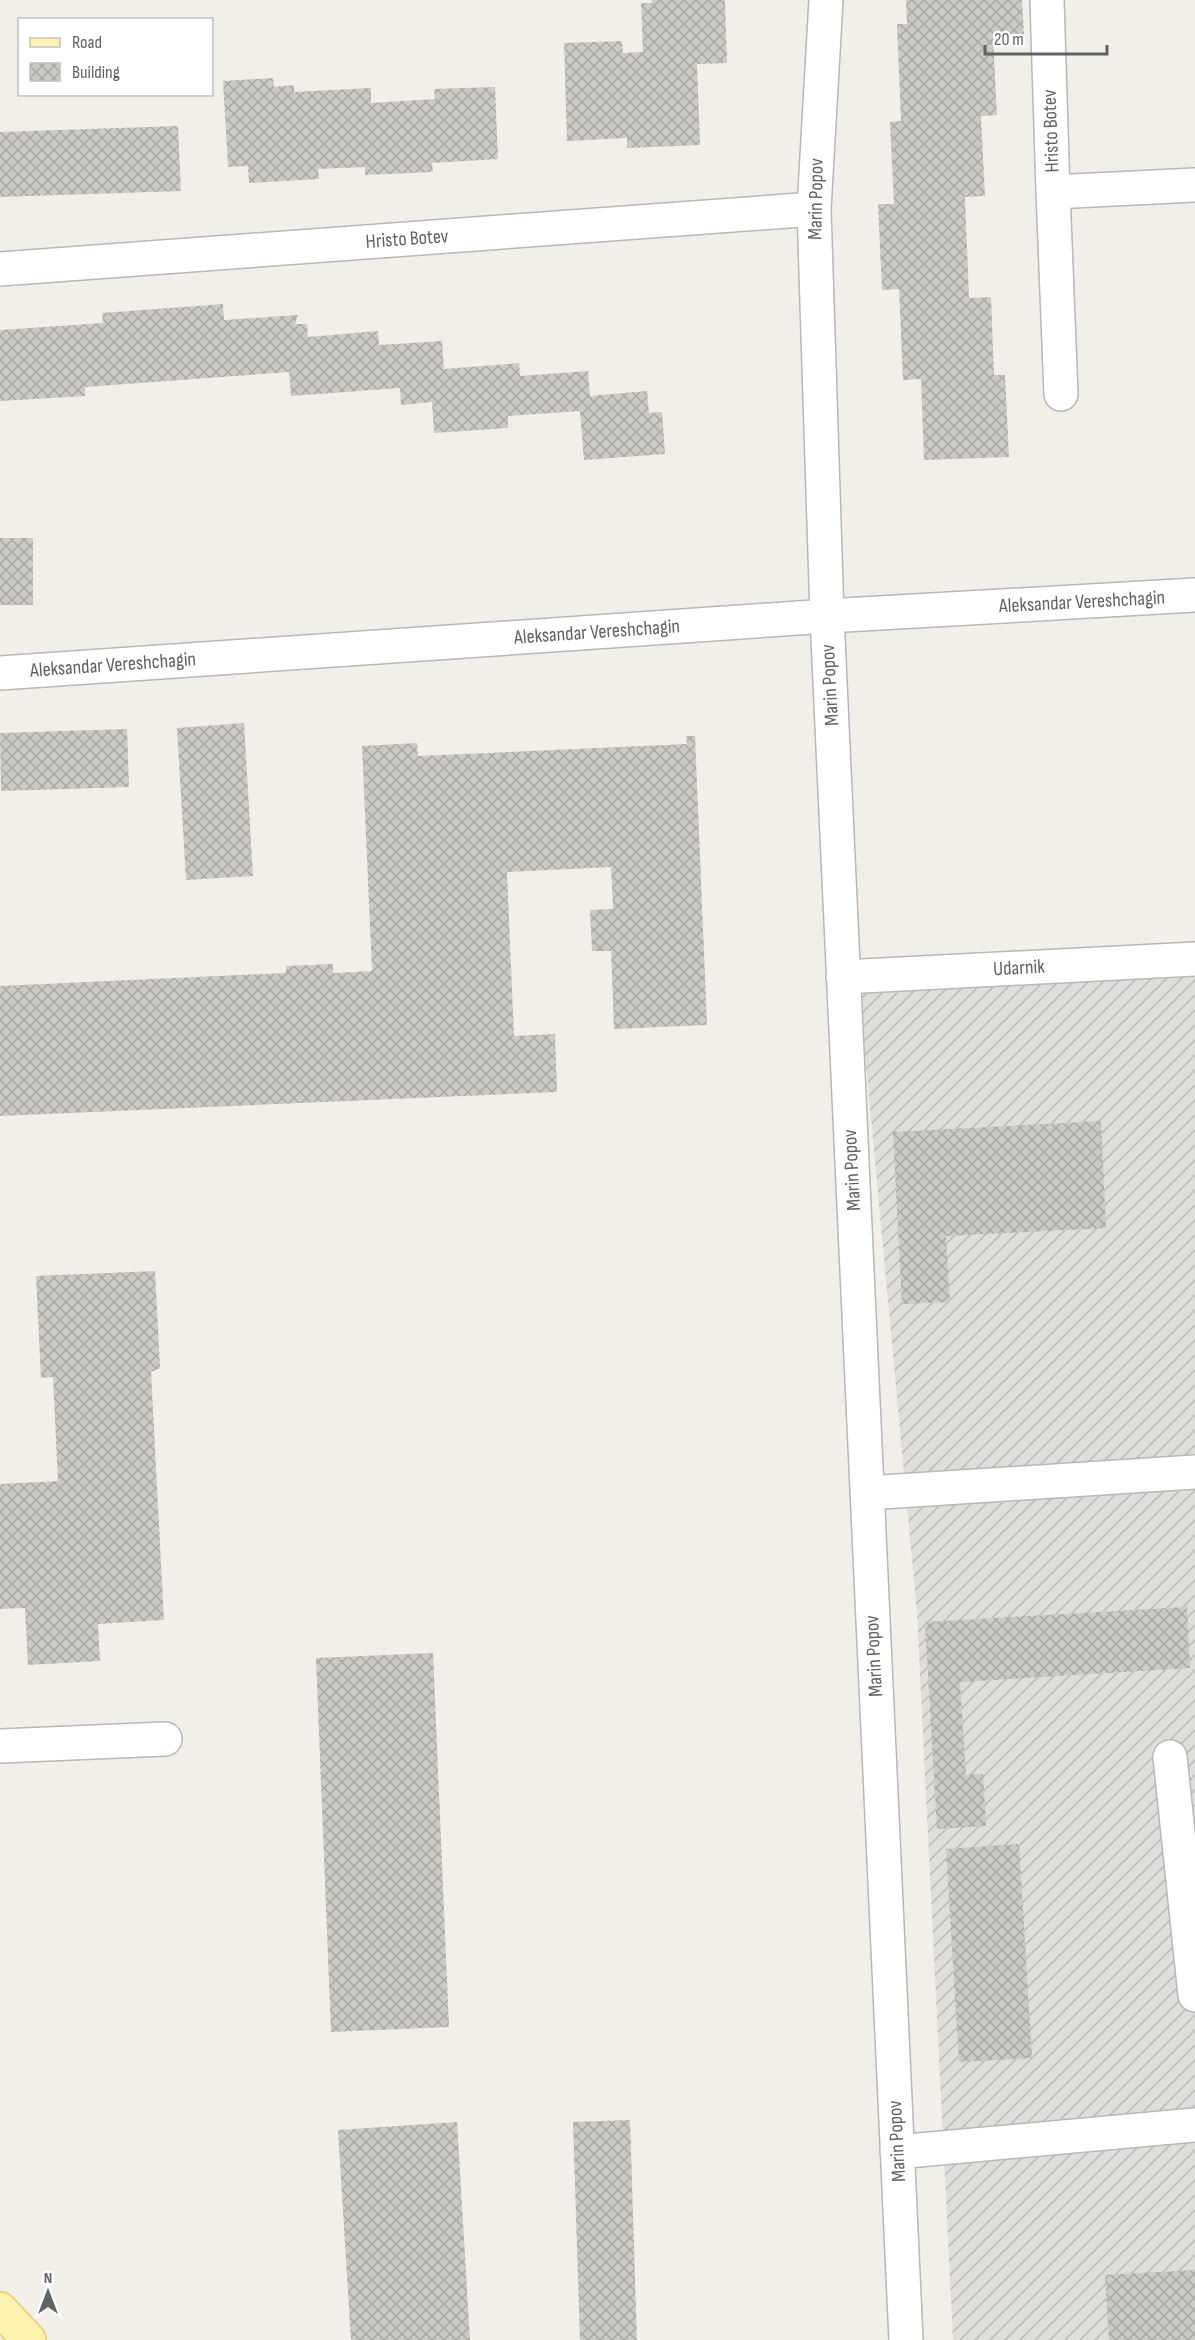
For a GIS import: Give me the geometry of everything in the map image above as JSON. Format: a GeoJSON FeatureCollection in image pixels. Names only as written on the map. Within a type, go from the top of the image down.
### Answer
{"type":"FeatureCollection","features":[{"type":"Feature","properties":{"kind":"main road"},"geometry":{"type":"LineString","coordinates":[[0,2309],[29,2340]]}},
{"type":"Feature","properties":{"kind":"street","name":"Marin Popov"},"geometry":{"type":"LineString","coordinates":[[826,0],[814,209],[827,616],[906,2340]]}},
{"type":"Feature","properties":{"kind":"street","name":"Hristo Botev"},"geometry":{"type":"LineString","coordinates":[[1047,0],[1053,192],[1195,185]]}},
{"type":"Feature","properties":{"kind":"street"},"geometry":{"type":"LineString","coordinates":[[1053,192],[1061,394]]}},
{"type":"Feature","properties":{"kind":"street","name":"Hristo Botev"},"geometry":{"type":"LineString","coordinates":[[0,269],[814,209]]}},
{"type":"Feature","properties":{"kind":"street","name":"Aleksandar Vereshchagin"},"geometry":{"type":"LineString","coordinates":[[0,673],[827,616],[1195,595]]}},
{"type":"Feature","properties":{"kind":"street","name":"Udarnik"},"geometry":{"type":"LineString","coordinates":[[843,977],[1195,958]]}},
{"type":"Feature","properties":{"kind":"street"},"geometry":{"type":"LineString","coordinates":[[867,1493],[1195,1472]]}},
{"type":"Feature","properties":{"kind":"street"},"geometry":{"type":"LineString","coordinates":[[0,1746],[165,1739]]}},
{"type":"Feature","properties":{"kind":"street"},"geometry":{"type":"LineString","coordinates":[[1170,1757],[1195,1995]]}},
{"type":"Feature","properties":{"kind":"street"},"geometry":{"type":"LineString","coordinates":[[897,2152],[1195,2126]]}},
{"type":"Feature","properties":{"kind":"shaded area"},"geometry":{"type":"Polygon","coordinates":[[[1195,956],[1195,2340],[953,2340],[917,1613],[857,967],[1195,956]]]}},
{"type":"Feature","properties":{"kind":"building"},"geometry":{"type":"Polygon","coordinates":[[[652,0],[725,0],[727,63],[697,64],[700,145],[627,148],[627,138],[567,141],[564,43],[622,41],[623,53],[643,52],[641,3],[652,3],[652,0]]]}},
{"type":"Feature","properties":{"kind":"building"},"geometry":{"type":"Polygon","coordinates":[[[906,0],[1022,0],[1024,36],[993,37],[997,115],[981,116],[985,196],[965,197],[969,298],[991,297],[994,375],[1005,375],[1009,457],[924,460],[921,379],[903,380],[899,289],[882,290],[878,204],[894,204],[890,122],[901,121],[897,24],[907,24],[906,0]]]}},
{"type":"Feature","properties":{"kind":"building"},"geometry":{"type":"Polygon","coordinates":[[[273,78],[274,87],[294,85],[294,92],[371,88],[371,103],[435,99],[434,89],[495,87],[498,159],[432,163],[433,172],[365,175],[365,167],[318,169],[319,179],[249,183],[248,166],[228,167],[223,81],[273,78]]]}},
{"type":"Feature","properties":{"kind":"building"},"geometry":{"type":"Polygon","coordinates":[[[178,126],[181,191],[0,197],[0,132],[178,126]]]}},
{"type":"Feature","properties":{"kind":"building"},"geometry":{"type":"Polygon","coordinates":[[[223,304],[224,320],[298,315],[295,324],[307,324],[308,337],[378,331],[379,345],[442,341],[444,369],[519,363],[520,376],[588,371],[590,396],[647,391],[649,413],[662,412],[665,454],[584,460],[580,411],[508,416],[508,428],[434,433],[432,402],[401,405],[400,388],[291,396],[289,372],[85,387],[85,396],[0,401],[0,330],[103,323],[102,313],[223,304]]]}},
{"type":"Feature","properties":{"kind":"building"},"geometry":{"type":"Polygon","coordinates":[[[0,538],[33,538],[33,605],[0,605],[0,538]]]}},
{"type":"Feature","properties":{"kind":"building"},"geometry":{"type":"Polygon","coordinates":[[[244,723],[253,876],[186,880],[177,728],[244,723]]]}},
{"type":"Feature","properties":{"kind":"building"},"geometry":{"type":"Polygon","coordinates":[[[127,729],[129,787],[1,791],[0,733],[127,729]]]}},
{"type":"Feature","properties":{"kind":"building"},"geometry":{"type":"Polygon","coordinates":[[[686,736],[695,736],[707,1025],[614,1029],[611,951],[592,951],[590,910],[613,909],[611,867],[507,872],[514,1036],[555,1034],[557,1092],[0,1116],[0,986],[286,973],[286,966],[333,964],[333,973],[372,971],[362,746],[417,743],[418,756],[687,744],[686,736]]]}},
{"type":"Feature","properties":{"kind":"building"},"geometry":{"type":"Polygon","coordinates":[[[1101,1121],[1106,1228],[946,1236],[950,1302],[902,1304],[893,1132],[1101,1121]]]}},
{"type":"Feature","properties":{"kind":"building"},"geometry":{"type":"Polygon","coordinates":[[[155,1271],[160,1368],[151,1372],[164,1620],[98,1624],[100,1661],[28,1665],[25,1608],[0,1609],[0,1484],[58,1481],[53,1377],[41,1378],[36,1276],[155,1271]]]}},
{"type":"Feature","properties":{"kind":"building"},"geometry":{"type":"Polygon","coordinates":[[[1187,1607],[1190,1668],[960,1682],[966,1775],[983,1774],[986,1826],[937,1829],[925,1622],[1187,1607]]]}},
{"type":"Feature","properties":{"kind":"building"},"geometry":{"type":"Polygon","coordinates":[[[433,1653],[449,2027],[331,2032],[316,1658],[433,1653]]]}},
{"type":"Feature","properties":{"kind":"building"},"geometry":{"type":"Polygon","coordinates":[[[1019,1844],[1032,2058],[959,2062],[946,1849],[1019,1844]]]}},
{"type":"Feature","properties":{"kind":"building"},"geometry":{"type":"Polygon","coordinates":[[[630,2120],[637,2340],[580,2340],[573,2122],[630,2120]]]}},
{"type":"Feature","properties":{"kind":"building"},"geometry":{"type":"Polygon","coordinates":[[[457,2122],[470,2340],[351,2340],[338,2130],[457,2122]]]}},
{"type":"Feature","properties":{"kind":"building"},"geometry":{"type":"Polygon","coordinates":[[[1195,2270],[1195,2340],[1109,2340],[1105,2275],[1195,2270]]]}}]}
